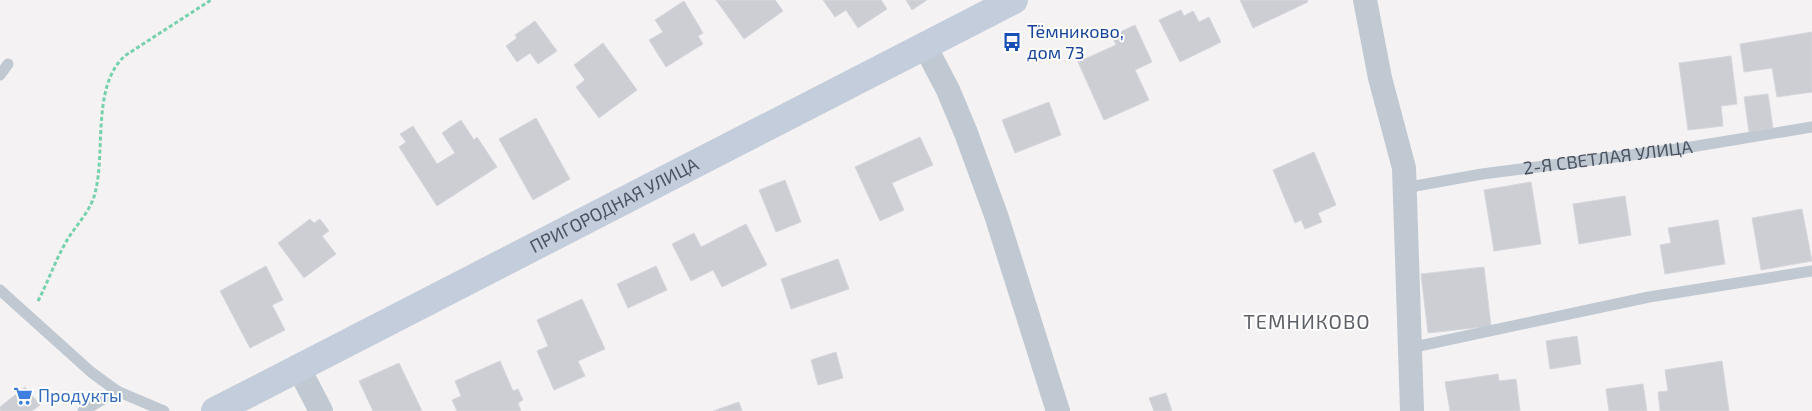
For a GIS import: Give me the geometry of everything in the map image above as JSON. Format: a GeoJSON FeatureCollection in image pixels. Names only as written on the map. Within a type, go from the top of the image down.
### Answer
{"type":"FeatureCollection","features":[{"type":"Feature","properties":{"kind":"street","name":"ПРИГОРОДНАЯ УЛИЦА"},"geometry":{"type":"LineString","coordinates":[[215,411],[1014,0]]}},
{"type":"Feature","properties":{"kind":"street"},"geometry":{"type":"LineString","coordinates":[[1365,0],[1380,78],[1404,168],[1412,411]]}},
{"type":"Feature","properties":{"kind":"street"},"geometry":{"type":"LineString","coordinates":[[925,46],[948,90],[993,206],[1058,411]]}},
{"type":"Feature","properties":{"kind":"street"},"geometry":{"type":"LineString","coordinates":[[298,367],[321,411]]}},
{"type":"Feature","properties":{"kind":"lane"},"geometry":{"type":"LineString","coordinates":[[0,75],[8,64]]}},
{"type":"Feature","properties":{"kind":"lane","name":"2-Я СВЕТЛАЯ УЛИЦА"},"geometry":{"type":"LineString","coordinates":[[1404,188],[1482,174],[1685,148],[1812,128]]}},
{"type":"Feature","properties":{"kind":"lane"},"geometry":{"type":"LineString","coordinates":[[1410,348],[1648,297],[1812,271]]}},
{"type":"Feature","properties":{"kind":"lane"},"geometry":{"type":"LineString","coordinates":[[0,290],[91,372],[117,391],[164,411]]}},
{"type":"Feature","properties":{"kind":"lane"},"geometry":{"type":"LineString","coordinates":[[83,411],[117,391]]}},
{"type":"Feature","properties":{"kind":"path"},"geometry":{"type":"LineString","coordinates":[[30,317],[65,243],[95,196],[99,177],[100,122],[104,100],[114,67],[126,55],[211,0]]}},
{"type":"Feature","properties":{"kind":"building"},"geometry":{"type":"Polygon","coordinates":[[[716,0],[775,0],[783,11],[744,39],[716,0]]]}},
{"type":"Feature","properties":{"kind":"building"},"geometry":{"type":"Polygon","coordinates":[[[823,0],[881,0],[887,9],[858,28],[846,10],[835,17],[823,0]]]}},
{"type":"Feature","properties":{"kind":"building"},"geometry":{"type":"Polygon","coordinates":[[[906,0],[927,0],[912,10],[906,0]]]}},
{"type":"Feature","properties":{"kind":"building"},"geometry":{"type":"Polygon","coordinates":[[[1240,0],[1307,0],[1308,2],[1253,28],[1240,0]]]}},
{"type":"Feature","properties":{"kind":"building"},"geometry":{"type":"Polygon","coordinates":[[[684,1],[703,33],[698,36],[703,44],[666,67],[649,40],[663,32],[655,20],[684,1]]]}},
{"type":"Feature","properties":{"kind":"building"},"geometry":{"type":"Polygon","coordinates":[[[1181,10],[1184,16],[1193,11],[1199,22],[1209,17],[1221,42],[1180,62],[1159,20],[1181,10]]]}},
{"type":"Feature","properties":{"kind":"building"},"geometry":{"type":"Polygon","coordinates":[[[535,21],[557,51],[538,64],[530,53],[517,62],[506,46],[517,38],[515,35],[535,21]]]}},
{"type":"Feature","properties":{"kind":"building"},"geometry":{"type":"Polygon","coordinates":[[[1135,25],[1152,62],[1135,70],[1149,100],[1104,120],[1078,62],[1116,45],[1112,36],[1135,25]]]}},
{"type":"Feature","properties":{"kind":"building"},"geometry":{"type":"Polygon","coordinates":[[[1812,32],[1812,92],[1777,97],[1772,68],[1744,72],[1740,44],[1812,32]]]}},
{"type":"Feature","properties":{"kind":"building"},"geometry":{"type":"Polygon","coordinates":[[[603,43],[637,90],[599,118],[576,87],[585,80],[574,65],[603,43]]]}},
{"type":"Feature","properties":{"kind":"building"},"geometry":{"type":"Polygon","coordinates":[[[1731,56],[1737,104],[1721,106],[1723,126],[1688,130],[1679,63],[1731,56]]]}},
{"type":"Feature","properties":{"kind":"building"},"geometry":{"type":"Polygon","coordinates":[[[1768,94],[1773,128],[1749,132],[1744,97],[1768,94]]]}},
{"type":"Feature","properties":{"kind":"building"},"geometry":{"type":"Polygon","coordinates":[[[1049,102],[1061,135],[1015,153],[1002,120],[1049,102]]]}},
{"type":"Feature","properties":{"kind":"building"},"geometry":{"type":"Polygon","coordinates":[[[536,118],[570,179],[533,200],[499,139],[536,118]]]}},
{"type":"Feature","properties":{"kind":"building"},"geometry":{"type":"Polygon","coordinates":[[[461,120],[474,140],[477,137],[497,167],[437,206],[399,147],[406,142],[400,134],[413,126],[437,164],[455,153],[442,133],[461,120]]]}},
{"type":"Feature","properties":{"kind":"building"},"geometry":{"type":"Polygon","coordinates":[[[920,137],[933,165],[892,183],[904,210],[880,221],[855,167],[920,137]]]}},
{"type":"Feature","properties":{"kind":"building"},"geometry":{"type":"Polygon","coordinates":[[[1314,152],[1336,205],[1318,213],[1322,222],[1305,229],[1301,220],[1295,223],[1273,170],[1314,152]]]}},
{"type":"Feature","properties":{"kind":"building"},"geometry":{"type":"Polygon","coordinates":[[[785,180],[801,222],[776,232],[759,190],[785,180]]]}},
{"type":"Feature","properties":{"kind":"building"},"geometry":{"type":"Polygon","coordinates":[[[1531,182],[1541,244],[1494,251],[1484,190],[1531,182]]]}},
{"type":"Feature","properties":{"kind":"building"},"geometry":{"type":"Polygon","coordinates":[[[1625,196],[1631,235],[1579,244],[1573,204],[1625,196]]]}},
{"type":"Feature","properties":{"kind":"building"},"geometry":{"type":"Polygon","coordinates":[[[1802,209],[1812,261],[1761,270],[1752,218],[1802,209]]]}},
{"type":"Feature","properties":{"kind":"building"},"geometry":{"type":"Polygon","coordinates":[[[310,219],[314,223],[320,219],[329,231],[322,236],[336,254],[304,278],[278,243],[310,219]]]}},
{"type":"Feature","properties":{"kind":"building"},"geometry":{"type":"Polygon","coordinates":[[[1718,220],[1725,264],[1665,274],[1660,245],[1671,243],[1668,228],[1718,220]]]}},
{"type":"Feature","properties":{"kind":"building"},"geometry":{"type":"Polygon","coordinates":[[[746,224],[767,265],[722,287],[713,270],[691,281],[672,244],[694,233],[701,247],[746,224]]]}},
{"type":"Feature","properties":{"kind":"building"},"geometry":{"type":"Polygon","coordinates":[[[838,259],[849,289],[791,309],[781,279],[838,259]]]}},
{"type":"Feature","properties":{"kind":"building"},"geometry":{"type":"Polygon","coordinates":[[[266,266],[283,300],[272,305],[285,330],[250,348],[220,291],[266,266]]]}},
{"type":"Feature","properties":{"kind":"building"},"geometry":{"type":"Polygon","coordinates":[[[656,266],[667,290],[628,308],[617,284],[656,266]]]}},
{"type":"Feature","properties":{"kind":"building"},"geometry":{"type":"Polygon","coordinates":[[[1484,267],[1491,326],[1428,333],[1421,274],[1484,267]]]}},
{"type":"Feature","properties":{"kind":"building"},"geometry":{"type":"Polygon","coordinates":[[[582,299],[605,349],[578,361],[585,376],[554,390],[537,351],[548,346],[537,320],[582,299]]]}},
{"type":"Feature","properties":{"kind":"building"},"geometry":{"type":"Polygon","coordinates":[[[1577,336],[1581,364],[1550,369],[1546,341],[1577,336]]]}},
{"type":"Feature","properties":{"kind":"building"},"geometry":{"type":"Polygon","coordinates":[[[836,352],[843,378],[818,385],[811,360],[836,352]]]}},
{"type":"Feature","properties":{"kind":"building"},"geometry":{"type":"Polygon","coordinates":[[[500,361],[513,391],[518,389],[523,400],[518,403],[521,411],[457,411],[452,400],[461,396],[455,381],[500,361]]]}},
{"type":"Feature","properties":{"kind":"building"},"geometry":{"type":"Polygon","coordinates":[[[1722,361],[1729,411],[1660,411],[1658,392],[1668,391],[1665,370],[1722,361]]]}},
{"type":"Feature","properties":{"kind":"building"},"geometry":{"type":"Polygon","coordinates":[[[399,363],[422,411],[373,411],[359,381],[399,363]]]}},
{"type":"Feature","properties":{"kind":"building"},"geometry":{"type":"Polygon","coordinates":[[[1498,374],[1499,381],[1516,379],[1520,411],[1450,411],[1445,382],[1498,374]]]}},
{"type":"Feature","properties":{"kind":"building"},"geometry":{"type":"Polygon","coordinates":[[[1643,384],[1647,411],[1609,411],[1606,389],[1643,384]]]}},
{"type":"Feature","properties":{"kind":"building","name":"Продукты"},"geometry":{"type":"Polygon","coordinates":[[[25,387],[40,405],[32,411],[0,411],[0,407],[25,387]]]}},
{"type":"Feature","properties":{"kind":"building"},"geometry":{"type":"Polygon","coordinates":[[[1166,393],[1172,411],[1154,411],[1149,398],[1166,393]]]}},
{"type":"Feature","properties":{"kind":"building"},"geometry":{"type":"Polygon","coordinates":[[[739,402],[742,411],[713,411],[739,402]]]}},
{"type":"Feature","properties":{"kind":"place","name":"Тёмниково, дом 73"},"geometry":{"type":"Point","coordinates":[1012,42]}},
{"type":"Feature","properties":{"kind":"place","name":"Продукты"},"geometry":{"type":"Point","coordinates":[23,396]}},
{"type":"Feature","properties":{"kind":"district","name":"ТЕМНИКОВО"},"geometry":{"type":"Point","coordinates":[1307,322]}}]}
